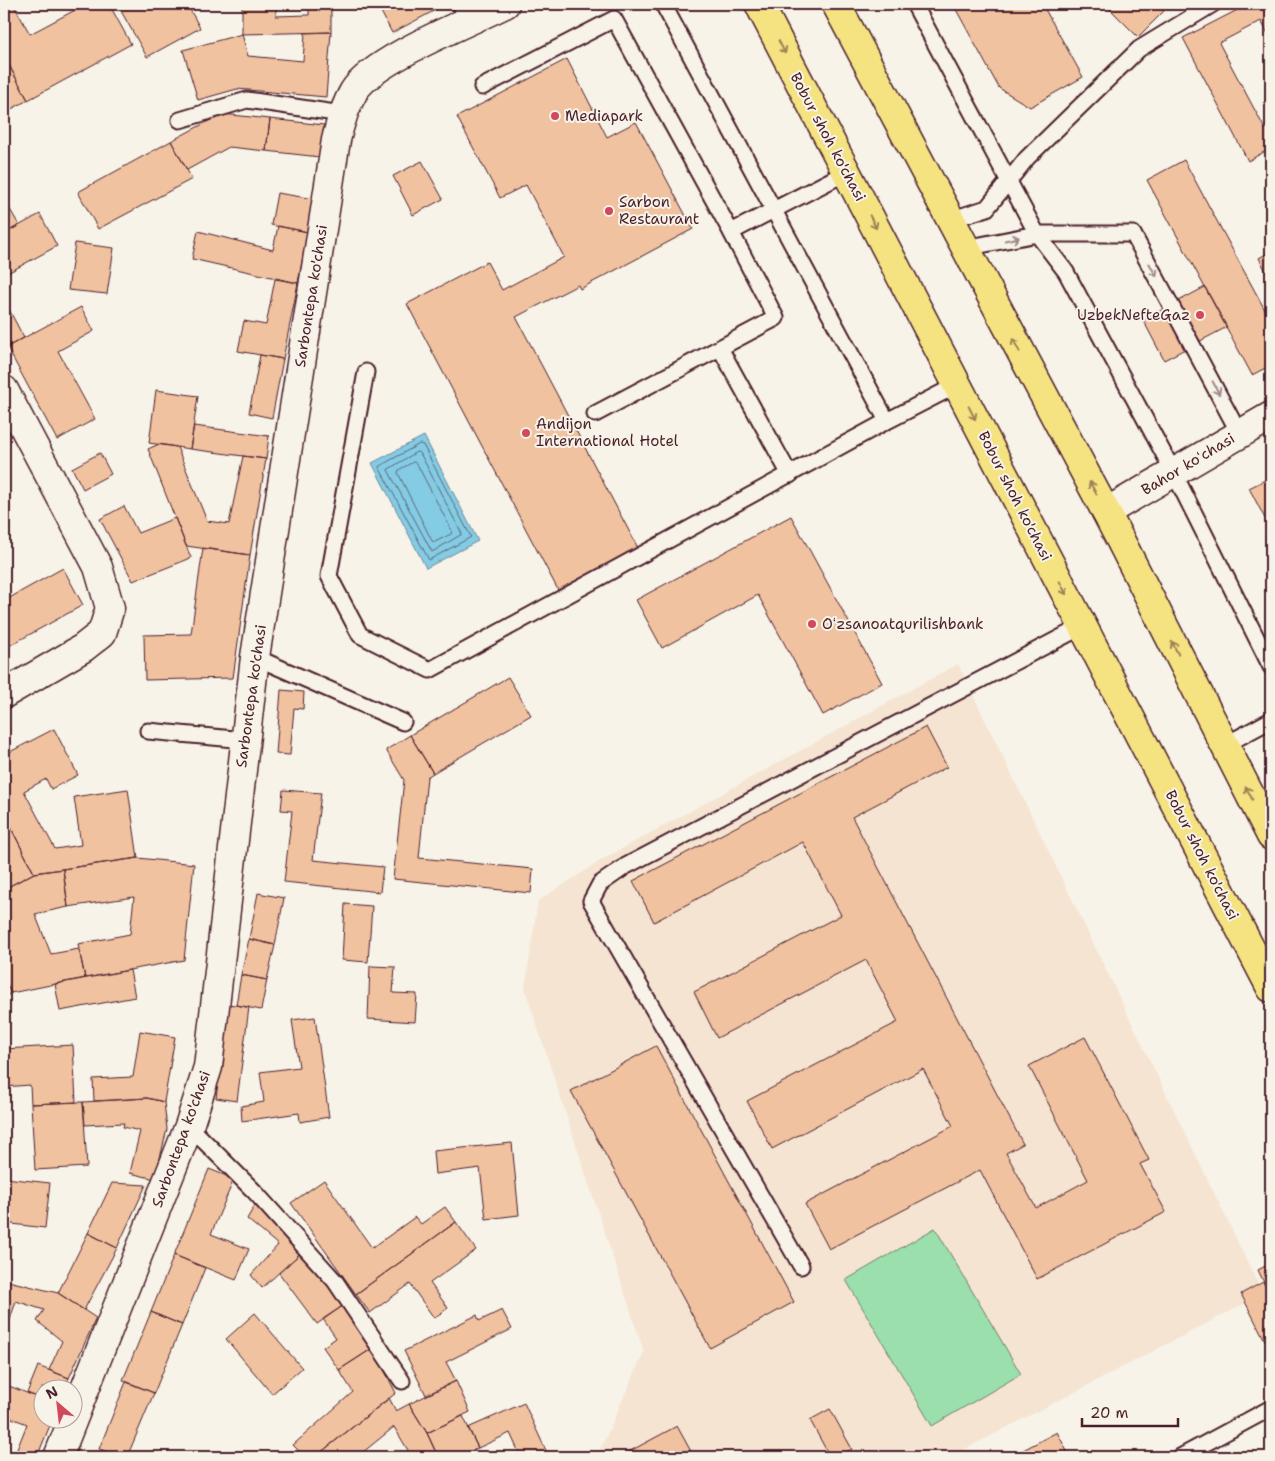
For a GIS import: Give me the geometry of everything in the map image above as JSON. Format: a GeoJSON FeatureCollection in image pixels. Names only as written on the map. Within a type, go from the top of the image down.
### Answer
{"type":"FeatureCollection","features":[{"type":"Feature","properties":{"kind":"main road","name":"Bobur shoh ko'chasi"},"geometry":{"type":"LineString","coordinates":[[759,4],[1271,988]]}},
{"type":"Feature","properties":{"kind":"main road"},"geometry":{"type":"LineString","coordinates":[[836,4],[1106,512],[1271,836]]}},
{"type":"Feature","properties":{"kind":"street","name":"Sarbontepa ko'chasi"},"geometry":{"type":"LineString","coordinates":[[58,1457],[189,1126],[208,1067],[256,657],[336,140],[342,114],[355,89],[375,69],[464,13],[505,4]]}},
{"type":"Feature","properties":{"kind":"street"},"geometry":{"type":"LineString","coordinates":[[4,390],[98,566],[110,608],[102,633],[83,648],[4,694]]}},
{"type":"Feature","properties":{"kind":"street","name":"Bahor koʻchasi"},"geometry":{"type":"LineString","coordinates":[[1106,512],[1271,416]]}},
{"type":"Feature","properties":{"kind":"lane"},"geometry":{"type":"LineString","coordinates":[[663,4],[887,421]]}},
{"type":"Feature","properties":{"kind":"lane"},"geometry":{"type":"LineString","coordinates":[[914,4],[1037,234],[1066,272],[1174,473],[1271,667]]}},
{"type":"Feature","properties":{"kind":"lane"},"geometry":{"type":"LineString","coordinates":[[950,220],[987,208],[1027,158],[1139,49],[1213,4]]}},
{"type":"Feature","properties":{"kind":"lane"},"geometry":{"type":"LineString","coordinates":[[482,87],[614,19],[776,318],[595,414]]}},
{"type":"Feature","properties":{"kind":"lane"},"geometry":{"type":"LineString","coordinates":[[180,120],[246,100],[342,114]]}},
{"type":"Feature","properties":{"kind":"lane"},"geometry":{"type":"LineString","coordinates":[[730,232],[847,172]]}},
{"type":"Feature","properties":{"kind":"lane"},"geometry":{"type":"LineString","coordinates":[[964,248],[1037,234],[1133,234],[1239,433]]}},
{"type":"Feature","properties":{"kind":"lane"},"geometry":{"type":"LineString","coordinates":[[720,348],[790,474]]}},
{"type":"Feature","properties":{"kind":"lane"},"geometry":{"type":"LineString","coordinates":[[366,372],[330,576],[360,635],[430,670],[887,421],[957,385]]}},
{"type":"Feature","properties":{"kind":"lane"},"geometry":{"type":"LineString","coordinates":[[801,1266],[591,901],[600,884],[626,866],[1083,626]]}},
{"type":"Feature","properties":{"kind":"lane"},"geometry":{"type":"LineString","coordinates":[[256,657],[403,722]]}},
{"type":"Feature","properties":{"kind":"lane"},"geometry":{"type":"LineString","coordinates":[[1225,745],[1271,720]]}},
{"type":"Feature","properties":{"kind":"lane"},"geometry":{"type":"LineString","coordinates":[[148,731],[245,740]]}},
{"type":"Feature","properties":{"kind":"lane"},"geometry":{"type":"LineString","coordinates":[[189,1126],[254,1191],[335,1281],[402,1381]]}},
{"type":"Feature","properties":{"kind":"lane"},"geometry":{"type":"LineString","coordinates":[[1180,1457],[1271,1408]]}},
{"type":"Feature","properties":{"kind":"shaded area"},"geometry":{"type":"Polygon","coordinates":[[[958,664],[1263,1294],[950,1457],[597,1457],[644,1352],[525,989],[538,901],[605,858],[958,664]]]}},
{"type":"Feature","properties":{"kind":"green space"},"geometry":{"type":"Polygon","coordinates":[[[935,1228],[1021,1374],[932,1426],[846,1280],[935,1228]]]}},
{"type":"Feature","properties":{"kind":"water"},"geometry":{"type":"Polygon","coordinates":[[[424,436],[478,541],[426,568],[372,463],[424,436]]]}},
{"type":"Feature","properties":{"kind":"building"},"geometry":{"type":"Polygon","coordinates":[[[4,4],[13,4],[30,34],[77,9],[74,4],[109,4],[131,44],[28,100],[4,56],[4,4]]]}},
{"type":"Feature","properties":{"kind":"building"},"geometry":{"type":"Polygon","coordinates":[[[117,4],[187,4],[200,28],[147,57],[117,4]]]}},
{"type":"Feature","properties":{"kind":"building"},"geometry":{"type":"Polygon","coordinates":[[[242,4],[276,4],[276,16],[309,15],[309,4],[331,4],[331,32],[242,34],[242,4]]]}},
{"type":"Feature","properties":{"kind":"building"},"geometry":{"type":"Polygon","coordinates":[[[377,4],[447,4],[392,33],[377,4]]]}},
{"type":"Feature","properties":{"kind":"building"},"geometry":{"type":"Polygon","coordinates":[[[953,4],[1042,4],[1083,77],[1030,107],[999,88],[953,4]]]}},
{"type":"Feature","properties":{"kind":"building"},"geometry":{"type":"Polygon","coordinates":[[[1111,4],[1157,4],[1164,11],[1138,37],[1108,7],[1111,4]]]}},
{"type":"Feature","properties":{"kind":"building"},"geometry":{"type":"Polygon","coordinates":[[[1249,4],[1271,4],[1271,39],[1261,21],[1219,43],[1265,129],[1271,126],[1271,148],[1248,161],[1183,38],[1249,4]]]}},
{"type":"Feature","properties":{"kind":"building"},"geometry":{"type":"Polygon","coordinates":[[[331,32],[326,97],[237,89],[198,100],[183,50],[242,34],[248,56],[303,61],[305,33],[331,32]]]}},
{"type":"Feature","properties":{"kind":"building"},"geometry":{"type":"Polygon","coordinates":[[[4,56],[28,100],[4,113],[4,56]]]}},
{"type":"Feature","properties":{"kind":"building","name":"Andijon International Hotel"},"geometry":{"type":"Polygon","coordinates":[[[567,59],[607,137],[636,122],[693,229],[580,289],[578,285],[516,317],[638,548],[558,590],[407,304],[487,262],[502,290],[564,257],[526,185],[500,198],[457,117],[567,59]]]}},
{"type":"Feature","properties":{"kind":"building"},"geometry":{"type":"Polygon","coordinates":[[[222,114],[270,119],[266,151],[229,147],[187,170],[171,141],[222,114]]]}},
{"type":"Feature","properties":{"kind":"building"},"geometry":{"type":"Polygon","coordinates":[[[270,119],[324,125],[320,157],[266,151],[270,119]]]}},
{"type":"Feature","properties":{"kind":"building"},"geometry":{"type":"Polygon","coordinates":[[[171,141],[192,179],[98,229],[78,192],[171,141]]]}},
{"type":"Feature","properties":{"kind":"building"},"geometry":{"type":"Polygon","coordinates":[[[1184,160],[1271,321],[1271,365],[1252,375],[1147,180],[1184,160]]]}},
{"type":"Feature","properties":{"kind":"building"},"geometry":{"type":"Polygon","coordinates":[[[422,161],[443,199],[413,215],[393,176],[422,161]]]}},
{"type":"Feature","properties":{"kind":"building"},"geometry":{"type":"Polygon","coordinates":[[[277,193],[314,199],[308,232],[271,225],[277,193]]]}},
{"type":"Feature","properties":{"kind":"building"},"geometry":{"type":"Polygon","coordinates":[[[4,199],[19,225],[4,234],[4,199]]]}},
{"type":"Feature","properties":{"kind":"building"},"geometry":{"type":"Polygon","coordinates":[[[40,214],[57,246],[4,275],[4,234],[40,214]]]}},
{"type":"Feature","properties":{"kind":"building"},"geometry":{"type":"Polygon","coordinates":[[[278,226],[308,232],[298,283],[192,259],[198,231],[273,250],[278,226]]]}},
{"type":"Feature","properties":{"kind":"building"},"geometry":{"type":"Polygon","coordinates":[[[75,243],[114,248],[107,294],[68,290],[75,243]]]}},
{"type":"Feature","properties":{"kind":"building"},"geometry":{"type":"Polygon","coordinates":[[[1271,251],[1271,281],[1259,258],[1271,251]]]}},
{"type":"Feature","properties":{"kind":"building"},"geometry":{"type":"Polygon","coordinates":[[[275,279],[298,283],[283,359],[238,351],[244,321],[266,325],[275,279]]]}},
{"type":"Feature","properties":{"kind":"building"},"geometry":{"type":"Polygon","coordinates":[[[1205,287],[1227,327],[1164,360],[1143,320],[1205,287]]]}},
{"type":"Feature","properties":{"kind":"building"},"geometry":{"type":"Polygon","coordinates":[[[4,300],[24,338],[7,347],[4,341],[4,300]]]}},
{"type":"Feature","properties":{"kind":"building"},"geometry":{"type":"Polygon","coordinates":[[[81,307],[94,331],[58,351],[95,419],[57,440],[7,347],[81,307]]]}},
{"type":"Feature","properties":{"kind":"building"},"geometry":{"type":"Polygon","coordinates":[[[260,355],[283,359],[272,418],[249,413],[260,355]]]}},
{"type":"Feature","properties":{"kind":"building"},"geometry":{"type":"Polygon","coordinates":[[[156,390],[198,396],[190,449],[149,443],[156,390]]]}},
{"type":"Feature","properties":{"kind":"building"},"geometry":{"type":"Polygon","coordinates":[[[194,426],[269,436],[266,459],[190,449],[194,426]]]}},
{"type":"Feature","properties":{"kind":"building"},"geometry":{"type":"Polygon","coordinates":[[[159,444],[177,447],[207,521],[229,524],[243,456],[266,459],[250,555],[186,546],[148,449],[159,444]]]}},
{"type":"Feature","properties":{"kind":"building"},"geometry":{"type":"Polygon","coordinates":[[[100,453],[111,474],[83,489],[72,468],[100,453]]]}},
{"type":"Feature","properties":{"kind":"building"},"geometry":{"type":"Polygon","coordinates":[[[1271,477],[1271,530],[1249,488],[1271,477]]]}},
{"type":"Feature","properties":{"kind":"building"},"geometry":{"type":"Polygon","coordinates":[[[124,506],[138,533],[175,518],[191,558],[133,581],[100,519],[124,506]]]}},
{"type":"Feature","properties":{"kind":"building","name":"Oʻzsanoatqurilishbank"},"geometry":{"type":"Polygon","coordinates":[[[791,516],[882,683],[823,715],[758,595],[662,648],[636,600],[791,516]]]}},
{"type":"Feature","properties":{"kind":"building"},"geometry":{"type":"Polygon","coordinates":[[[203,548],[250,555],[233,678],[145,680],[144,635],[191,634],[203,548]]]}},
{"type":"Feature","properties":{"kind":"building"},"geometry":{"type":"Polygon","coordinates":[[[63,568],[83,605],[7,647],[4,640],[4,601],[63,568]]]}},
{"type":"Feature","properties":{"kind":"building"},"geometry":{"type":"Polygon","coordinates":[[[508,677],[531,715],[433,773],[410,735],[508,677]]]}},
{"type":"Feature","properties":{"kind":"building"},"geometry":{"type":"Polygon","coordinates":[[[281,690],[304,692],[303,709],[294,708],[290,755],[276,754],[281,690]]]}},
{"type":"Feature","properties":{"kind":"building"},"geometry":{"type":"Polygon","coordinates":[[[926,727],[947,767],[852,817],[1023,1144],[1006,1153],[1036,1208],[1088,1180],[1029,1066],[1085,1037],[1149,1160],[1140,1164],[1166,1212],[1037,1279],[980,1170],[829,1249],[805,1204],[953,1126],[923,1069],[772,1149],[747,1101],[898,1022],[866,960],[717,1038],[694,992],[841,915],[803,842],[654,922],[633,881],[926,727]]]}},
{"type":"Feature","properties":{"kind":"building"},"geometry":{"type":"Polygon","coordinates":[[[54,729],[78,775],[51,789],[46,779],[24,791],[55,849],[81,845],[74,797],[128,789],[138,858],[34,873],[4,814],[4,755],[54,729]]]}},
{"type":"Feature","properties":{"kind":"building"},"geometry":{"type":"Polygon","coordinates":[[[410,735],[433,773],[427,777],[419,858],[533,869],[531,893],[393,879],[404,780],[386,750],[410,735]]]}},
{"type":"Feature","properties":{"kind":"building"},"geometry":{"type":"Polygon","coordinates":[[[283,790],[321,793],[313,860],[383,867],[380,892],[284,882],[292,811],[281,810],[283,790]]]}},
{"type":"Feature","properties":{"kind":"building"},"geometry":{"type":"Polygon","coordinates":[[[4,814],[34,873],[4,889],[4,814]]]}},
{"type":"Feature","properties":{"kind":"building"},"geometry":{"type":"Polygon","coordinates":[[[138,858],[194,864],[184,960],[85,978],[78,944],[130,934],[134,897],[68,907],[63,869],[138,858]]]}},
{"type":"Feature","properties":{"kind":"building"},"geometry":{"type":"Polygon","coordinates":[[[63,869],[68,907],[35,914],[51,954],[79,949],[85,978],[11,993],[4,979],[4,889],[34,873],[63,869]]]}},
{"type":"Feature","properties":{"kind":"building"},"geometry":{"type":"Polygon","coordinates":[[[258,893],[284,898],[275,945],[249,939],[258,893]]]}},
{"type":"Feature","properties":{"kind":"building"},"geometry":{"type":"Polygon","coordinates":[[[345,904],[372,906],[368,962],[342,960],[345,904]]]}},
{"type":"Feature","properties":{"kind":"building"},"geometry":{"type":"Polygon","coordinates":[[[249,939],[275,945],[267,980],[241,975],[249,939]]]}},
{"type":"Feature","properties":{"kind":"building"},"geometry":{"type":"Polygon","coordinates":[[[370,966],[395,967],[393,993],[417,994],[415,1022],[368,1019],[370,966]]]}},
{"type":"Feature","properties":{"kind":"building"},"geometry":{"type":"Polygon","coordinates":[[[130,970],[135,997],[60,1011],[55,984],[130,970]]]}},
{"type":"Feature","properties":{"kind":"building"},"geometry":{"type":"Polygon","coordinates":[[[241,975],[267,980],[261,1010],[236,1005],[241,975]]]}},
{"type":"Feature","properties":{"kind":"building"},"geometry":{"type":"Polygon","coordinates":[[[4,979],[11,993],[4,998],[4,979]]]}},
{"type":"Feature","properties":{"kind":"building"},"geometry":{"type":"Polygon","coordinates":[[[228,1004],[249,1007],[237,1101],[216,1098],[228,1004]]]}},
{"type":"Feature","properties":{"kind":"building"},"geometry":{"type":"Polygon","coordinates":[[[315,1017],[329,1117],[300,1122],[299,1113],[242,1121],[241,1106],[264,1102],[260,1072],[299,1067],[292,1020],[315,1017]]]}},
{"type":"Feature","properties":{"kind":"building"},"geometry":{"type":"Polygon","coordinates":[[[140,1031],[175,1037],[164,1102],[147,1098],[94,1101],[93,1079],[133,1077],[140,1031]]]}},
{"type":"Feature","properties":{"kind":"building"},"geometry":{"type":"Polygon","coordinates":[[[73,1045],[76,1102],[31,1104],[30,1085],[4,1087],[4,1049],[73,1045]]]}},
{"type":"Feature","properties":{"kind":"building"},"geometry":{"type":"Polygon","coordinates":[[[656,1046],[794,1302],[710,1348],[571,1091],[656,1046]]]}},
{"type":"Feature","properties":{"kind":"building"},"geometry":{"type":"Polygon","coordinates":[[[147,1098],[164,1102],[167,1129],[155,1179],[130,1173],[140,1131],[123,1127],[124,1123],[85,1125],[83,1102],[147,1098]]]}},
{"type":"Feature","properties":{"kind":"building"},"geometry":{"type":"Polygon","coordinates":[[[83,1102],[87,1167],[35,1170],[31,1104],[83,1102]]]}},
{"type":"Feature","properties":{"kind":"building"},"geometry":{"type":"Polygon","coordinates":[[[512,1143],[519,1215],[486,1219],[480,1168],[435,1174],[433,1151],[512,1143]]]}},
{"type":"Feature","properties":{"kind":"building"},"geometry":{"type":"Polygon","coordinates":[[[209,1169],[234,1179],[211,1234],[249,1249],[236,1280],[174,1255],[209,1169]]]}},
{"type":"Feature","properties":{"kind":"building"},"geometry":{"type":"Polygon","coordinates":[[[5,1178],[50,1183],[45,1228],[4,1223],[5,1178]]]}},
{"type":"Feature","properties":{"kind":"building"},"geometry":{"type":"Polygon","coordinates":[[[324,1180],[372,1248],[415,1217],[421,1224],[445,1207],[456,1222],[356,1294],[291,1203],[324,1180]]]}},
{"type":"Feature","properties":{"kind":"building"},"geometry":{"type":"Polygon","coordinates":[[[112,1183],[146,1185],[117,1248],[88,1233],[112,1183]]]}},
{"type":"Feature","properties":{"kind":"building"},"geometry":{"type":"Polygon","coordinates":[[[255,1205],[286,1230],[304,1250],[262,1288],[251,1275],[278,1245],[247,1219],[255,1205]]]}},
{"type":"Feature","properties":{"kind":"building"},"geometry":{"type":"Polygon","coordinates":[[[456,1222],[476,1250],[430,1283],[448,1308],[434,1318],[410,1284],[370,1313],[356,1294],[456,1222]]]}},
{"type":"Feature","properties":{"kind":"building"},"geometry":{"type":"Polygon","coordinates":[[[88,1233],[117,1248],[84,1310],[58,1293],[88,1233]]]}},
{"type":"Feature","properties":{"kind":"building"},"geometry":{"type":"Polygon","coordinates":[[[304,1250],[344,1305],[317,1324],[279,1273],[304,1250]]]}},
{"type":"Feature","properties":{"kind":"building"},"geometry":{"type":"Polygon","coordinates":[[[174,1255],[205,1268],[182,1325],[151,1312],[174,1255]]]}},
{"type":"Feature","properties":{"kind":"building"},"geometry":{"type":"Polygon","coordinates":[[[1271,1263],[1271,1297],[1258,1270],[1271,1263]]]}},
{"type":"Feature","properties":{"kind":"building"},"geometry":{"type":"Polygon","coordinates":[[[4,1280],[58,1293],[96,1318],[69,1378],[49,1370],[62,1341],[37,1321],[44,1310],[16,1301],[6,1332],[4,1332],[4,1280]]]}},
{"type":"Feature","properties":{"kind":"building"},"geometry":{"type":"Polygon","coordinates":[[[1263,1282],[1271,1297],[1271,1352],[1241,1294],[1263,1282]]]}},
{"type":"Feature","properties":{"kind":"building"},"geometry":{"type":"Polygon","coordinates":[[[344,1305],[373,1348],[339,1370],[323,1347],[336,1338],[323,1319],[344,1305]]]}},
{"type":"Feature","properties":{"kind":"building"},"geometry":{"type":"Polygon","coordinates":[[[502,1310],[512,1329],[446,1362],[456,1381],[426,1395],[404,1351],[477,1315],[479,1321],[502,1310]]]}},
{"type":"Feature","properties":{"kind":"building"},"geometry":{"type":"Polygon","coordinates":[[[151,1312],[182,1325],[154,1393],[123,1380],[151,1312]]]}},
{"type":"Feature","properties":{"kind":"building"},"geometry":{"type":"Polygon","coordinates":[[[255,1313],[302,1368],[272,1394],[226,1339],[255,1313]]]}},
{"type":"Feature","properties":{"kind":"building"},"geometry":{"type":"Polygon","coordinates":[[[373,1348],[396,1393],[315,1457],[301,1457],[299,1455],[301,1453],[293,1445],[353,1392],[339,1370],[373,1348]]]}},
{"type":"Feature","properties":{"kind":"building"},"geometry":{"type":"Polygon","coordinates":[[[38,1366],[69,1378],[33,1378],[38,1366]]]}},
{"type":"Feature","properties":{"kind":"building"},"geometry":{"type":"Polygon","coordinates":[[[32,1381],[32,1395],[27,1393],[32,1381]]]}},
{"type":"Feature","properties":{"kind":"building"},"geometry":{"type":"Polygon","coordinates":[[[456,1381],[470,1412],[427,1433],[409,1404],[456,1381]]]}},
{"type":"Feature","properties":{"kind":"building"},"geometry":{"type":"Polygon","coordinates":[[[126,1382],[154,1393],[127,1457],[120,1457],[99,1449],[126,1382]]]}},
{"type":"Feature","properties":{"kind":"building"},"geometry":{"type":"Polygon","coordinates":[[[4,1384],[32,1395],[32,1428],[49,1428],[37,1457],[14,1457],[27,1424],[4,1415],[4,1384]]]}},
{"type":"Feature","properties":{"kind":"building"},"geometry":{"type":"Polygon","coordinates":[[[389,1398],[396,1411],[409,1404],[427,1433],[438,1457],[412,1457],[394,1427],[357,1457],[315,1457],[389,1398]]]}},
{"type":"Feature","properties":{"kind":"building"},"geometry":{"type":"Polygon","coordinates":[[[524,1403],[549,1457],[521,1457],[510,1433],[478,1448],[468,1428],[524,1403]]]}},
{"type":"Feature","properties":{"kind":"building"},"geometry":{"type":"Polygon","coordinates":[[[830,1409],[852,1449],[836,1457],[830,1457],[810,1420],[830,1409]]]}},
{"type":"Feature","properties":{"kind":"building"},"geometry":{"type":"Polygon","coordinates":[[[463,1416],[478,1448],[457,1457],[438,1457],[427,1433],[463,1416]]]}},
{"type":"Feature","properties":{"kind":"building"},"geometry":{"type":"Polygon","coordinates":[[[677,1426],[694,1457],[619,1457],[677,1426]]]}},
{"type":"Feature","properties":{"kind":"building"},"geometry":{"type":"Polygon","coordinates":[[[1057,1432],[1070,1457],[1010,1457],[1057,1432]]]}},
{"type":"Feature","properties":{"kind":"building"},"geometry":{"type":"Polygon","coordinates":[[[102,1450],[120,1457],[99,1457],[102,1450]]]}},
{"type":"Feature","properties":{"kind":"place","name":"Mediapark"},"geometry":{"type":"Point","coordinates":[555,116]}},
{"type":"Feature","properties":{"kind":"place","name":"Sarbon Restaurant"},"geometry":{"type":"Point","coordinates":[609,211]}},
{"type":"Feature","properties":{"kind":"place","name":"UzbekNefteGaz"},"geometry":{"type":"Point","coordinates":[1200,315]}},
{"type":"Feature","properties":{"kind":"place","name":"Andijon International Hotel"},"geometry":{"type":"Point","coordinates":[526,433]}},
{"type":"Feature","properties":{"kind":"place","name":"Oʻzsanoatqurilishbank"},"geometry":{"type":"Point","coordinates":[812,624]}}]}
